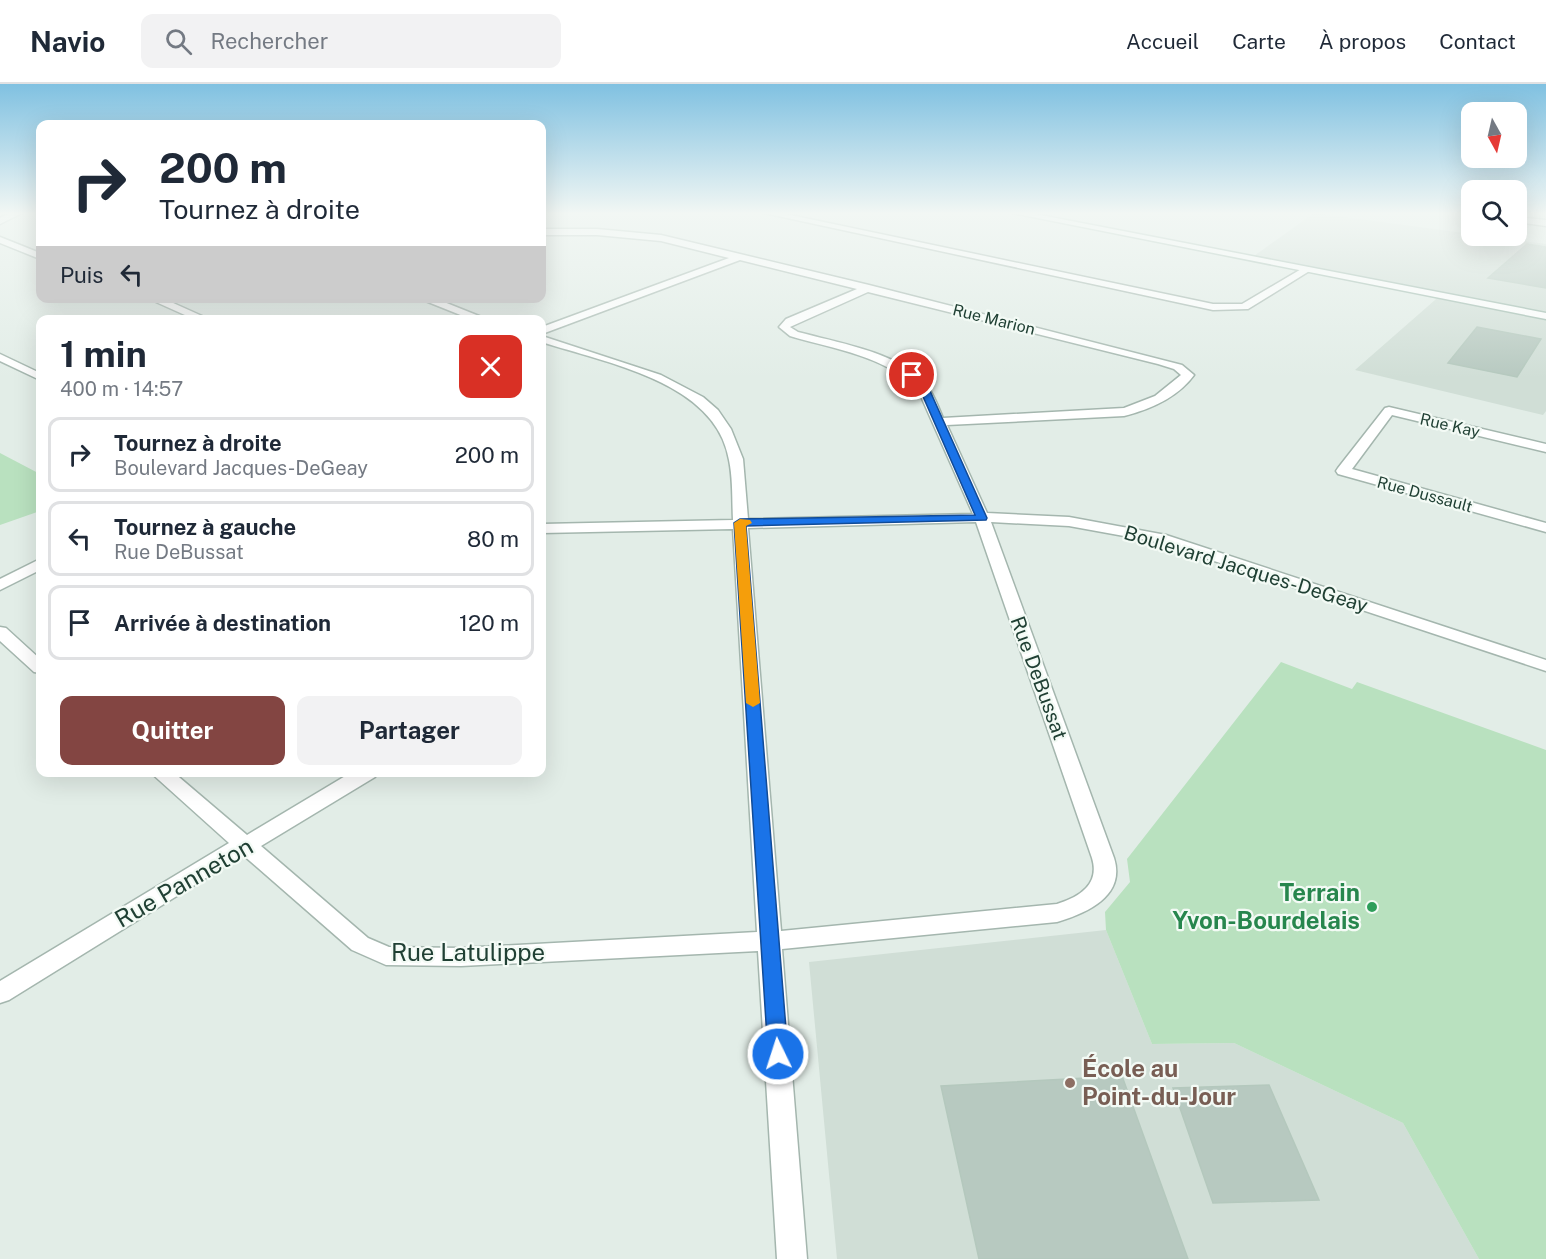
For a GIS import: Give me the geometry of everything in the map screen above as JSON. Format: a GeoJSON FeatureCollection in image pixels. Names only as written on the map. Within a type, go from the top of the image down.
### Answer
{"type":"FeatureCollection","features":[{"type":"Feature","properties":{"kind":"street"},"geometry":{"type":"LineString","coordinates":[[546,330],[711,268]]}},
{"type":"Feature","properties":{"kind":"street","name":"Rue Marion"},"geometry":{"type":"LineString","coordinates":[[785,268],[1162,362],[1178,367],[1188,375],[1181,383],[1143,407],[1124,412],[940,422]]}},
{"type":"Feature","properties":{"kind":"street"},"geometry":{"type":"LineString","coordinates":[[1028,268],[1213,307],[1244,307],[1306,270]]}},
{"type":"Feature","properties":{"kind":"street"},"geometry":{"type":"LineString","coordinates":[[1295,268],[1546,316]]}},
{"type":"Feature","properties":{"kind":"street","name":"Rue DeBussat"},"geometry":{"type":"LineString","coordinates":[[770,940],[1057,913],[1074,909],[1097,894],[1106,872],[982,518],[920,382],[900,368],[794,334],[784,327],[790,321],[869,288]]}},
{"type":"Feature","properties":{"kind":"street"},"geometry":{"type":"LineString","coordinates":[[164,303],[194,315]]}},
{"type":"Feature","properties":{"kind":"street"},"geometry":{"type":"LineString","coordinates":[[437,303],[470,315]]}},
{"type":"Feature","properties":{"kind":"street"},"geometry":{"type":"LineString","coordinates":[[546,340],[647,373],[689,394],[714,413],[728,436],[736,459],[792,1259]]}},
{"type":"Feature","properties":{"kind":"street"},"geometry":{"type":"LineString","coordinates":[[0,357],[36,375]]}},
{"type":"Feature","properties":{"kind":"street","name":"Rue Kay"},"geometry":{"type":"LineString","coordinates":[[1367,440],[1389,411],[1546,448]]}},
{"type":"Feature","properties":{"kind":"street","name":"Rue Dussault"},"geometry":{"type":"LineString","coordinates":[[1367,440],[1342,471],[1546,528]]}},
{"type":"Feature","properties":{"kind":"street","name":"Boulevard Jacques-DeGeay"},"geometry":{"type":"LineString","coordinates":[[546,529],[1021,517],[1065,519],[1161,538],[1546,666]]}},
{"type":"Feature","properties":{"kind":"street"},"geometry":{"type":"LineString","coordinates":[[0,585],[36,566]]}},
{"type":"Feature","properties":{"kind":"street"},"geometry":{"type":"LineString","coordinates":[[0,632],[36,664]]}},
{"type":"Feature","properties":{"kind":"street","name":"Rue Latulippe"},"geometry":{"type":"LineString","coordinates":[[166,777],[360,944],[386,956],[461,957],[770,940]]}},
{"type":"Feature","properties":{"kind":"street","name":"Rue Panneton"},"geometry":{"type":"LineString","coordinates":[[0,993],[243,845],[263,837],[360,777]]}},
{"type":"Feature","properties":{"kind":"shaded area"},"geometry":{"type":"Polygon","coordinates":[[[1314,268],[1546,268],[1546,411],[1543,415],[1355,370],[1443,293],[1314,268]]]}},
{"type":"Feature","properties":{"kind":"shaded area","name":"École au Point-du-Jour"},"geometry":{"type":"Polygon","coordinates":[[[1106,930],[1152,1044],[1234,1043],[1403,1123],[1479,1259],[837,1259],[809,962],[1106,930]]]}},
{"type":"Feature","properties":{"kind":"green space"},"geometry":{"type":"Polygon","coordinates":[[[0,453],[36,472],[36,512],[0,525],[0,453]]]}},
{"type":"Feature","properties":{"kind":"green space"},"geometry":{"type":"Polygon","coordinates":[[[1281,662],[1352,689],[1357,682],[1546,750],[1546,1259],[1479,1259],[1403,1123],[1234,1043],[1152,1044],[1106,930],[1105,912],[1130,882],[1127,859],[1281,662]]]}},
{"type":"Feature","properties":{"kind":"building"},"geometry":{"type":"Polygon","coordinates":[[[1500,268],[1546,268],[1546,288],[1488,278],[1500,268]]]}},
{"type":"Feature","properties":{"kind":"building"},"geometry":{"type":"Polygon","coordinates":[[[1477,327],[1541,339],[1517,377],[1448,363],[1477,327]]]}},
{"type":"Feature","properties":{"kind":"building"},"geometry":{"type":"Polygon","coordinates":[[[1122,1076],[1188,1259],[979,1259],[941,1086],[1122,1076]]]}},
{"type":"Feature","properties":{"kind":"building"},"geometry":{"type":"Polygon","coordinates":[[[1269,1085],[1319,1200],[1213,1203],[1173,1088],[1269,1085]]]}},
{"type":"Feature","properties":{"kind":"slow traffic"},"geometry":{"type":"LineString","coordinates":[[746,523],[740,523],[753,703]]}},
{"type":"Feature","properties":{"kind":"place","name":"Terrain Yvon-Bourdelais"},"geometry":{"type":"Point","coordinates":[1372,907]}},
{"type":"Feature","properties":{"kind":"place","name":"École au Point-du-Jour"},"geometry":{"type":"Point","coordinates":[1070,1083]}},
{"type":"Feature","properties":{"kind":"route"},"geometry":{"type":"LineString","coordinates":[[778,1054],[740,523],[982,518],[926,391],[912,375]]}}]}
